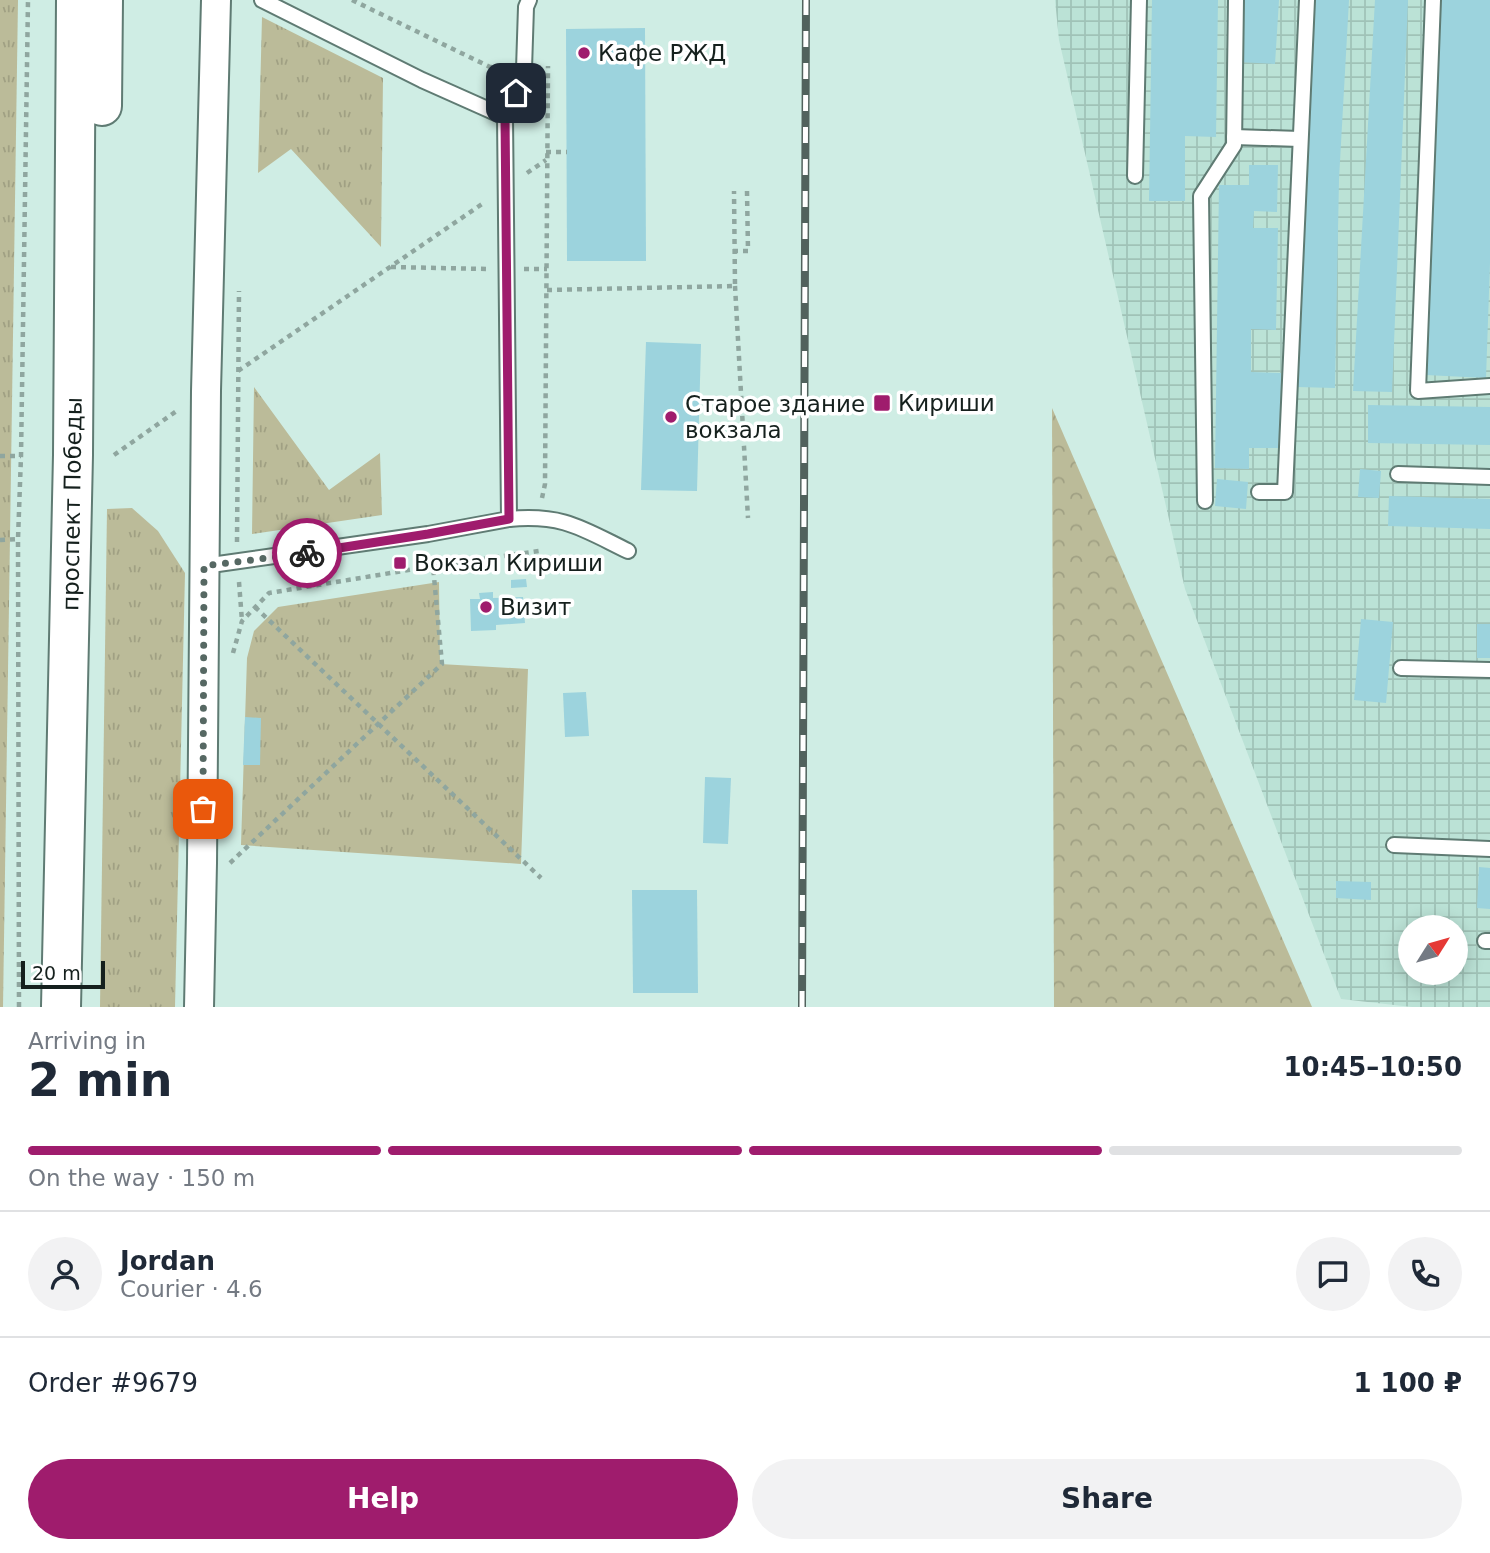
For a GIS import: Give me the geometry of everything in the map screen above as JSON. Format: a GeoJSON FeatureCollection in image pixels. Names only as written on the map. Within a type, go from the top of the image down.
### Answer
{"type":"FeatureCollection","features":[{"type":"Feature","properties":{"kind":"main road","name":"проспект Победы"},"geometry":{"type":"LineString","coordinates":[[61,1007],[73,454],[76,0]]}},
{"type":"Feature","properties":{"kind":"main road","name":"проспект Победы"},"geometry":{"type":"LineString","coordinates":[[88,1007],[100,454],[103,0]]}},
{"type":"Feature","properties":{"kind":"street"},"geometry":{"type":"LineString","coordinates":[[199,1007],[204,566],[216,0]]}},
{"type":"Feature","properties":{"kind":"lane"},"geometry":{"type":"LineString","coordinates":[[261,0],[422,80],[505,117]]}},
{"type":"Feature","properties":{"kind":"lane"},"geometry":{"type":"LineString","coordinates":[[509,519],[505,117],[524,69],[526,7],[529,0]]}},
{"type":"Feature","properties":{"kind":"lane"},"geometry":{"type":"LineString","coordinates":[[1135,176],[1139,0]]}},
{"type":"Feature","properties":{"kind":"lane"},"geometry":{"type":"LineString","coordinates":[[1205,501],[1201,196],[1234,145],[1236,0]]}},
{"type":"Feature","properties":{"kind":"lane"},"geometry":{"type":"LineString","coordinates":[[1259,492],[1285,492],[1307,0]]}},
{"type":"Feature","properties":{"kind":"lane"},"geometry":{"type":"LineString","coordinates":[[1433,0],[1418,391],[1490,386]]}},
{"type":"Feature","properties":{"kind":"lane"},"geometry":{"type":"LineString","coordinates":[[1234,137],[1300,139]]}},
{"type":"Feature","properties":{"kind":"lane"},"geometry":{"type":"LineString","coordinates":[[1398,474],[1490,477]]}},
{"type":"Feature","properties":{"kind":"lane"},"geometry":{"type":"LineString","coordinates":[[204,566],[538,516],[568,522],[628,551]]}},
{"type":"Feature","properties":{"kind":"lane"},"geometry":{"type":"LineString","coordinates":[[1401,668],[1490,670]]}},
{"type":"Feature","properties":{"kind":"lane"},"geometry":{"type":"LineString","coordinates":[[1394,845],[1490,849]]}},
{"type":"Feature","properties":{"kind":"path"},"geometry":{"type":"LineString","coordinates":[[19,1007],[18,540],[22,456],[29,0]]}},
{"type":"Feature","properties":{"kind":"path"},"geometry":{"type":"LineString","coordinates":[[352,0],[490,67],[548,69]]}},
{"type":"Feature","properties":{"kind":"path"},"geometry":{"type":"LineString","coordinates":[[538,516],[545,484],[548,55]]}},
{"type":"Feature","properties":{"kind":"path"},"geometry":{"type":"LineString","coordinates":[[546,152],[567,152]]}},
{"type":"Feature","properties":{"kind":"path"},"geometry":{"type":"LineString","coordinates":[[246,365],[547,160]]}},
{"type":"Feature","properties":{"kind":"path"},"geometry":{"type":"LineString","coordinates":[[734,191],[734,286],[748,518]]}},
{"type":"Feature","properties":{"kind":"path"},"geometry":{"type":"LineString","coordinates":[[733,251],[748,251],[747,191]]}},
{"type":"Feature","properties":{"kind":"path"},"geometry":{"type":"LineString","coordinates":[[390,267],[547,269]]}},
{"type":"Feature","properties":{"kind":"path"},"geometry":{"type":"LineString","coordinates":[[547,290],[734,286]]}},
{"type":"Feature","properties":{"kind":"path"},"geometry":{"type":"LineString","coordinates":[[237,546],[239,288]]}},
{"type":"Feature","properties":{"kind":"path"},"geometry":{"type":"LineString","coordinates":[[114,455],[181,408]]}},
{"type":"Feature","properties":{"kind":"path"},"geometry":{"type":"LineString","coordinates":[[0,456],[22,456]]}},
{"type":"Feature","properties":{"kind":"path"},"geometry":{"type":"LineString","coordinates":[[0,540],[18,540]]}},
{"type":"Feature","properties":{"kind":"path"},"geometry":{"type":"LineString","coordinates":[[242,621],[269,593],[539,551]]}},
{"type":"Feature","properties":{"kind":"path"},"geometry":{"type":"LineString","coordinates":[[230,850],[230,864],[442,664],[433,566]]}},
{"type":"Feature","properties":{"kind":"path"},"geometry":{"type":"LineString","coordinates":[[233,655],[242,621],[240,591]]}},
{"type":"Feature","properties":{"kind":"path"},"geometry":{"type":"LineString","coordinates":[[255,607],[541,878]]}},
{"type":"Feature","properties":{"kind":"shaded area"},"geometry":{"type":"Polygon","coordinates":[[[1055,0],[1490,0],[1490,1007],[1412,1007],[1341,999],[1185,589],[1059,40],[1055,0]]]}},
{"type":"Feature","properties":{"kind":"green space"},"geometry":{"type":"Polygon","coordinates":[[[0,0],[18,0],[3,1007],[0,1007],[0,0]]]}},
{"type":"Feature","properties":{"kind":"green space"},"geometry":{"type":"Polygon","coordinates":[[[262,17],[383,78],[381,247],[291,149],[258,173],[262,17]]]}},
{"type":"Feature","properties":{"kind":"green space"},"geometry":{"type":"Polygon","coordinates":[[[254,387],[329,490],[380,453],[382,515],[252,534],[254,387]]]}},
{"type":"Feature","properties":{"kind":"green space"},"geometry":{"type":"Polygon","coordinates":[[[1052,408],[1312,1007],[1054,1007],[1052,408]]]}},
{"type":"Feature","properties":{"kind":"green space"},"geometry":{"type":"Polygon","coordinates":[[[132,508],[158,531],[185,573],[175,1007],[100,1007],[107,509],[132,508]]]}},
{"type":"Feature","properties":{"kind":"green space"},"geometry":{"type":"Polygon","coordinates":[[[439,582],[440,664],[528,669],[521,864],[241,845],[247,658],[254,631],[278,607],[439,582]]]}},
{"type":"Feature","properties":{"kind":"building"},"geometry":{"type":"Polygon","coordinates":[[[1152,0],[1218,0],[1216,137],[1185,136],[1185,201],[1149,201],[1152,0]]]}},
{"type":"Feature","properties":{"kind":"building"},"geometry":{"type":"Polygon","coordinates":[[[1242,0],[1279,0],[1275,64],[1238,62],[1242,0]]]}},
{"type":"Feature","properties":{"kind":"building"},"geometry":{"type":"Polygon","coordinates":[[[1314,0],[1349,0],[1339,179],[1335,388],[1297,387],[1298,253],[1314,0]]]}},
{"type":"Feature","properties":{"kind":"building"},"geometry":{"type":"Polygon","coordinates":[[[1375,0],[1408,0],[1392,392],[1353,391],[1375,0]]]}},
{"type":"Feature","properties":{"kind":"building"},"geometry":{"type":"Polygon","coordinates":[[[1439,0],[1490,0],[1490,263],[1486,378],[1426,375],[1439,0]]]}},
{"type":"Feature","properties":{"kind":"building"},"geometry":{"type":"Polygon","coordinates":[[[645,28],[646,261],[567,261],[566,29],[645,28]]]}},
{"type":"Feature","properties":{"kind":"building"},"geometry":{"type":"Polygon","coordinates":[[[1249,165],[1278,165],[1277,212],[1254,211],[1253,228],[1278,228],[1276,330],[1251,329],[1251,372],[1281,373],[1280,448],[1249,448],[1249,469],[1215,468],[1219,185],[1249,185],[1249,165]]]}},
{"type":"Feature","properties":{"kind":"building","name":"Старое здание вокзала"},"geometry":{"type":"Polygon","coordinates":[[[646,342],[701,344],[697,491],[641,490],[646,342]]]}},
{"type":"Feature","properties":{"kind":"building"},"geometry":{"type":"Polygon","coordinates":[[[1368,405],[1490,407],[1490,445],[1368,443],[1368,405]]]}},
{"type":"Feature","properties":{"kind":"building"},"geometry":{"type":"Polygon","coordinates":[[[1360,469],[1381,471],[1379,498],[1358,497],[1360,469]]]}},
{"type":"Feature","properties":{"kind":"building"},"geometry":{"type":"Polygon","coordinates":[[[1217,479],[1248,482],[1246,509],[1215,506],[1217,479]]]}},
{"type":"Feature","properties":{"kind":"building"},"geometry":{"type":"Polygon","coordinates":[[[1389,496],[1490,499],[1490,529],[1388,526],[1389,496]]]}},
{"type":"Feature","properties":{"kind":"building"},"geometry":{"type":"Polygon","coordinates":[[[526,579],[527,587],[511,588],[511,580],[526,579]]]}},
{"type":"Feature","properties":{"kind":"building"},"geometry":{"type":"Polygon","coordinates":[[[493,592],[493,598],[523,597],[525,623],[496,625],[496,630],[471,631],[470,599],[480,599],[479,593],[493,592]]]}},
{"type":"Feature","properties":{"kind":"building"},"geometry":{"type":"Polygon","coordinates":[[[1361,619],[1393,622],[1386,703],[1354,700],[1361,619]]]}},
{"type":"Feature","properties":{"kind":"building"},"geometry":{"type":"Polygon","coordinates":[[[1477,624],[1490,624],[1490,658],[1477,658],[1477,624]]]}},
{"type":"Feature","properties":{"kind":"building"},"geometry":{"type":"Polygon","coordinates":[[[586,692],[589,736],[565,737],[563,693],[586,692]]]}},
{"type":"Feature","properties":{"kind":"building"},"geometry":{"type":"Polygon","coordinates":[[[245,717],[261,718],[260,765],[243,765],[245,717]]]}},
{"type":"Feature","properties":{"kind":"building"},"geometry":{"type":"Polygon","coordinates":[[[705,777],[731,778],[728,844],[703,843],[705,777]]]}},
{"type":"Feature","properties":{"kind":"building"},"geometry":{"type":"Polygon","coordinates":[[[1479,867],[1490,868],[1490,909],[1477,908],[1479,867]]]}},
{"type":"Feature","properties":{"kind":"building"},"geometry":{"type":"Polygon","coordinates":[[[1336,881],[1371,882],[1371,900],[1336,898],[1336,881]]]}},
{"type":"Feature","properties":{"kind":"building"},"geometry":{"type":"Polygon","coordinates":[[[632,890],[697,890],[698,993],[633,993],[632,890]]]}},
{"type":"Feature","properties":{"kind":"railway"},"geometry":{"type":"LineString","coordinates":[[802,1007],[806,0]]}},
{"type":"Feature","properties":{"kind":"way so far"},"geometry":{"type":"LineString","coordinates":[[203,809],[204,566],[307,553]]}},
{"type":"Feature","properties":{"kind":"place","name":"Кафе РЖД"},"geometry":{"type":"Point","coordinates":[584,53]}},
{"type":"Feature","properties":{"kind":"place","name":"Кириши"},"geometry":{"type":"Point","coordinates":[882,403]}},
{"type":"Feature","properties":{"kind":"place","name":"Старое здание вокзала"},"geometry":{"type":"Point","coordinates":[671,417]}},
{"type":"Feature","properties":{"kind":"place","name":"Вокзал Кириши"},"geometry":{"type":"Point","coordinates":[400,563]}},
{"type":"Feature","properties":{"kind":"place","name":"Визит"},"geometry":{"type":"Point","coordinates":[486,607]}},
{"type":"Feature","properties":{"kind":"route"},"geometry":{"type":"LineString","coordinates":[[307,553],[509,519],[505,117],[516,93]]}}]}
